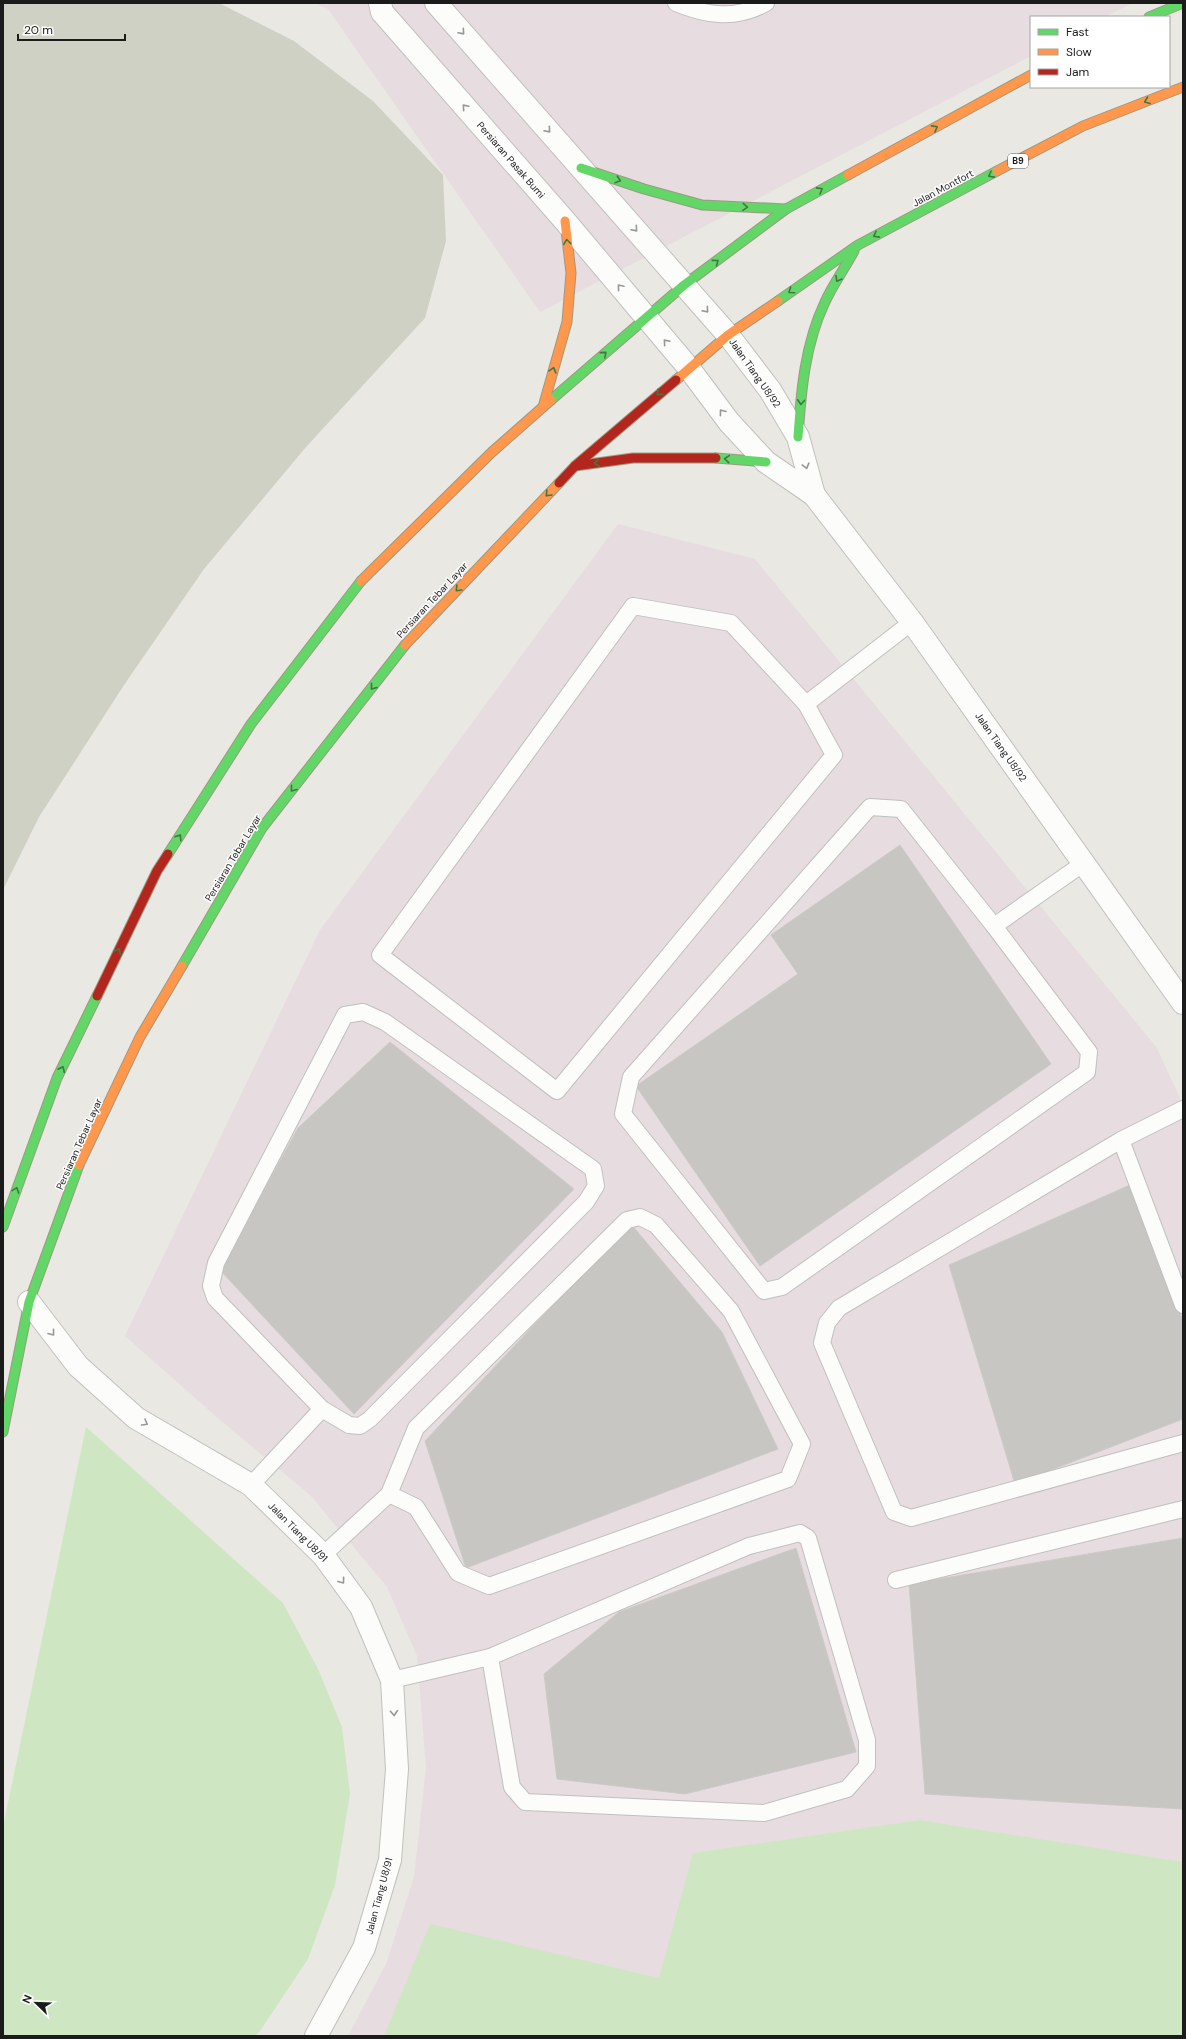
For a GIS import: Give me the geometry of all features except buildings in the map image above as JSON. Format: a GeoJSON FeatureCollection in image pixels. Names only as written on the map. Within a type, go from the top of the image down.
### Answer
{"type":"FeatureCollection","features":[{"type":"Feature","properties":{"kind":"main road"},"geometry":{"type":"LineString","coordinates":[[1151,16],[1183,3]]}},
{"type":"Feature","properties":{"kind":"main road"},"geometry":{"type":"LineString","coordinates":[[3,1227],[57,1078],[157,871],[251,724],[356,586],[492,452],[645,317],[684,285],[786,209],[1030,77]]}},
{"type":"Feature","properties":{"kind":"main road","name":"Jalan Montfort"},"geometry":{"type":"LineString","coordinates":[[688,367],[728,335],[858,245],[1083,126],[1183,87]]}},
{"type":"Feature","properties":{"kind":"main road"},"geometry":{"type":"LineString","coordinates":[[581,168],[644,189],[702,205],[786,209]]}},
{"type":"Feature","properties":{"kind":"main road"},"geometry":{"type":"LineString","coordinates":[[543,407],[567,322],[571,273],[565,221]]}},
{"type":"Feature","properties":{"kind":"main road"},"geometry":{"type":"LineString","coordinates":[[798,437],[802,383],[811,337],[822,306],[858,245]]}},
{"type":"Feature","properties":{"kind":"main road","name":"Persiaran Tebar Layar"},"geometry":{"type":"LineString","coordinates":[[3,1432],[29,1302],[78,1167],[140,1037],[262,828],[413,635],[575,466],[688,367]]}},
{"type":"Feature","properties":{"kind":"main road"},"geometry":{"type":"LineString","coordinates":[[575,466],[648,458],[701,457],[766,462]]}},
{"type":"Feature","properties":{"kind":"street","name":"Persiaran Pasak Bumi"},"geometry":{"type":"LineString","coordinates":[[380,3],[382,12],[565,221],[645,317]]}},
{"type":"Feature","properties":{"kind":"street"},"geometry":{"type":"LineString","coordinates":[[436,3],[684,285]]}},
{"type":"Feature","properties":{"kind":"street","name":"Jalan Tiang U8/92"},"geometry":{"type":"LineString","coordinates":[[684,285],[728,335],[770,390],[798,437],[814,495]]}},
{"type":"Feature","properties":{"kind":"street","name":"Jalan Tiang U8/92"},"geometry":{"type":"LineString","coordinates":[[645,317],[688,367],[729,422],[766,462],[814,495],[912,622],[1183,1003]]}},
{"type":"Feature","properties":{"kind":"street","name":"Jalan Tiang U8/91"},"geometry":{"type":"LineString","coordinates":[[29,1302],[78,1366],[136,1418],[251,1485],[323,1555],[361,1607],[392,1680],[397,1769],[390,1860],[364,1948],[316,2036]]}},
{"type":"Feature","properties":{"kind":"lane"},"geometry":{"type":"LineString","coordinates":[[676,3],[708,14],[733,15],[766,3]]}},
{"type":"Feature","properties":{"kind":"lane"},"geometry":{"type":"LineString","coordinates":[[633,606],[731,623],[806,704],[834,755],[557,1091],[380,955],[633,606]]}},
{"type":"Feature","properties":{"kind":"lane"},"geometry":{"type":"LineString","coordinates":[[806,704],[912,622]]}},
{"type":"Feature","properties":{"kind":"lane"},"geometry":{"type":"LineString","coordinates":[[870,807],[901,809],[994,926],[1089,1052],[1087,1072],[782,1287],[764,1291],[623,1114],[631,1078],[870,807]]}},
{"type":"Feature","properties":{"kind":"lane"},"geometry":{"type":"LineString","coordinates":[[994,926],[1084,863]]}},
{"type":"Feature","properties":{"kind":"lane"},"geometry":{"type":"LineString","coordinates":[[363,1012],[385,1022],[593,1169],[596,1186],[586,1202],[370,1419],[360,1426],[348,1425],[322,1409],[215,1298],[211,1286],[216,1263],[345,1015],[363,1012]]}},
{"type":"Feature","properties":{"kind":"lane"},"geometry":{"type":"LineString","coordinates":[[1183,1109],[1121,1140],[839,1308],[827,1323],[822,1343],[894,1512],[911,1518],[1183,1443]]}},
{"type":"Feature","properties":{"kind":"lane"},"geometry":{"type":"LineString","coordinates":[[1121,1140],[1183,1306]]}},
{"type":"Feature","properties":{"kind":"lane"},"geometry":{"type":"LineString","coordinates":[[323,1555],[389,1494],[416,1428],[627,1220],[640,1218],[656,1225],[731,1311],[802,1444],[788,1478],[489,1586],[458,1574],[416,1507],[389,1494]]}},
{"type":"Feature","properties":{"kind":"lane"},"geometry":{"type":"LineString","coordinates":[[251,1485],[322,1409]]}},
{"type":"Feature","properties":{"kind":"lane"},"geometry":{"type":"LineString","coordinates":[[896,1580],[1183,1509]]}},
{"type":"Feature","properties":{"kind":"lane"},"geometry":{"type":"LineString","coordinates":[[392,1680],[490,1657],[749,1546],[800,1533],[808,1538],[868,1740],[867,1766],[846,1789],[764,1813],[525,1802],[512,1787],[490,1657]]}},
{"type":"Feature","properties":{"kind":"shaded area"},"geometry":{"type":"Polygon","coordinates":[[[3,3],[219,3],[294,41],[373,101],[443,175],[446,241],[425,318],[306,447],[204,569],[124,685],[39,817],[3,890],[3,3]]]}},
{"type":"Feature","properties":{"kind":"shaded area"},"geometry":{"type":"Polygon","coordinates":[[[315,3],[1132,3],[1107,16],[1030,16],[1030,57],[540,312],[328,9],[315,3]]]}},
{"type":"Feature","properties":{"kind":"shaded area"},"geometry":{"type":"Polygon","coordinates":[[[618,524],[755,559],[1157,1048],[1183,1105],[1183,2036],[348,2036],[386,1964],[414,1877],[426,1768],[417,1656],[387,1587],[310,1495],[219,1419],[125,1336],[320,930],[618,524]]]}},
{"type":"Feature","properties":{"kind":"green space"},"geometry":{"type":"Polygon","coordinates":[[[86,1427],[283,1603],[318,1669],[342,1727],[350,1794],[335,1885],[308,1959],[260,2031],[255,2036],[3,2036],[3,1827],[86,1427]]]}},
{"type":"Feature","properties":{"kind":"green space"},"geometry":{"type":"Polygon","coordinates":[[[920,1820],[1183,1862],[1183,2036],[384,2036],[430,1924],[659,1978],[693,1853],[920,1820]]]}},
{"type":"Feature","properties":{"kind":"traffic: fast"},"geometry":{"type":"LineString","coordinates":[[1151,16],[1183,3]]}},
{"type":"Feature","properties":{"kind":"traffic: fast"},"geometry":{"type":"LineString","coordinates":[[581,168],[644,189],[702,205],[786,209]]}},
{"type":"Feature","properties":{"kind":"traffic: fast"},"geometry":{"type":"LineString","coordinates":[[778,301],[858,245],[997,171]]}},
{"type":"Feature","properties":{"kind":"traffic: fast"},"geometry":{"type":"LineString","coordinates":[[551,400],[684,285],[786,209],[848,175]]}},
{"type":"Feature","properties":{"kind":"traffic: fast"},"geometry":{"type":"LineString","coordinates":[[798,437],[805,368],[813,334],[828,295],[854,251]]}},
{"type":"Feature","properties":{"kind":"traffic: fast"},"geometry":{"type":"LineString","coordinates":[[716,458],[766,462]]}},
{"type":"Feature","properties":{"kind":"traffic: fast"},"geometry":{"type":"LineString","coordinates":[[168,854],[251,724],[361,581]]}},
{"type":"Feature","properties":{"kind":"traffic: fast"},"geometry":{"type":"LineString","coordinates":[[182,966],[262,828],[405,645]]}},
{"type":"Feature","properties":{"kind":"traffic: fast"},"geometry":{"type":"LineString","coordinates":[[3,1227],[57,1078],[97,996]]}},
{"type":"Feature","properties":{"kind":"traffic: fast"},"geometry":{"type":"LineString","coordinates":[[3,1432],[29,1302],[79,1165]]}},
{"type":"Feature","properties":{"kind":"traffic: slow"},"geometry":{"type":"LineString","coordinates":[[848,175],[1030,76]]}},
{"type":"Feature","properties":{"kind":"traffic: slow"},"geometry":{"type":"LineString","coordinates":[[997,171],[1083,126],[1183,87]]}},
{"type":"Feature","properties":{"kind":"traffic: slow"},"geometry":{"type":"LineString","coordinates":[[543,407],[567,322],[571,273],[565,221]]}},
{"type":"Feature","properties":{"kind":"traffic: slow"},"geometry":{"type":"LineString","coordinates":[[676,380],[728,335],[778,301]]}},
{"type":"Feature","properties":{"kind":"traffic: slow"},"geometry":{"type":"LineString","coordinates":[[361,581],[492,452],[551,400]]}},
{"type":"Feature","properties":{"kind":"traffic: slow"},"geometry":{"type":"LineString","coordinates":[[405,645],[559,483]]}},
{"type":"Feature","properties":{"kind":"traffic: slow"},"geometry":{"type":"LineString","coordinates":[[79,1165],[140,1037],[182,966]]}},
{"type":"Feature","properties":{"kind":"traffic: jam"},"geometry":{"type":"LineString","coordinates":[[559,483],[575,466],[676,380]]}},
{"type":"Feature","properties":{"kind":"traffic: jam"},"geometry":{"type":"LineString","coordinates":[[575,466],[633,458],[716,458]]}},
{"type":"Feature","properties":{"kind":"traffic: jam"},"geometry":{"type":"LineString","coordinates":[[97,996],[157,871],[168,854]]}}]}
